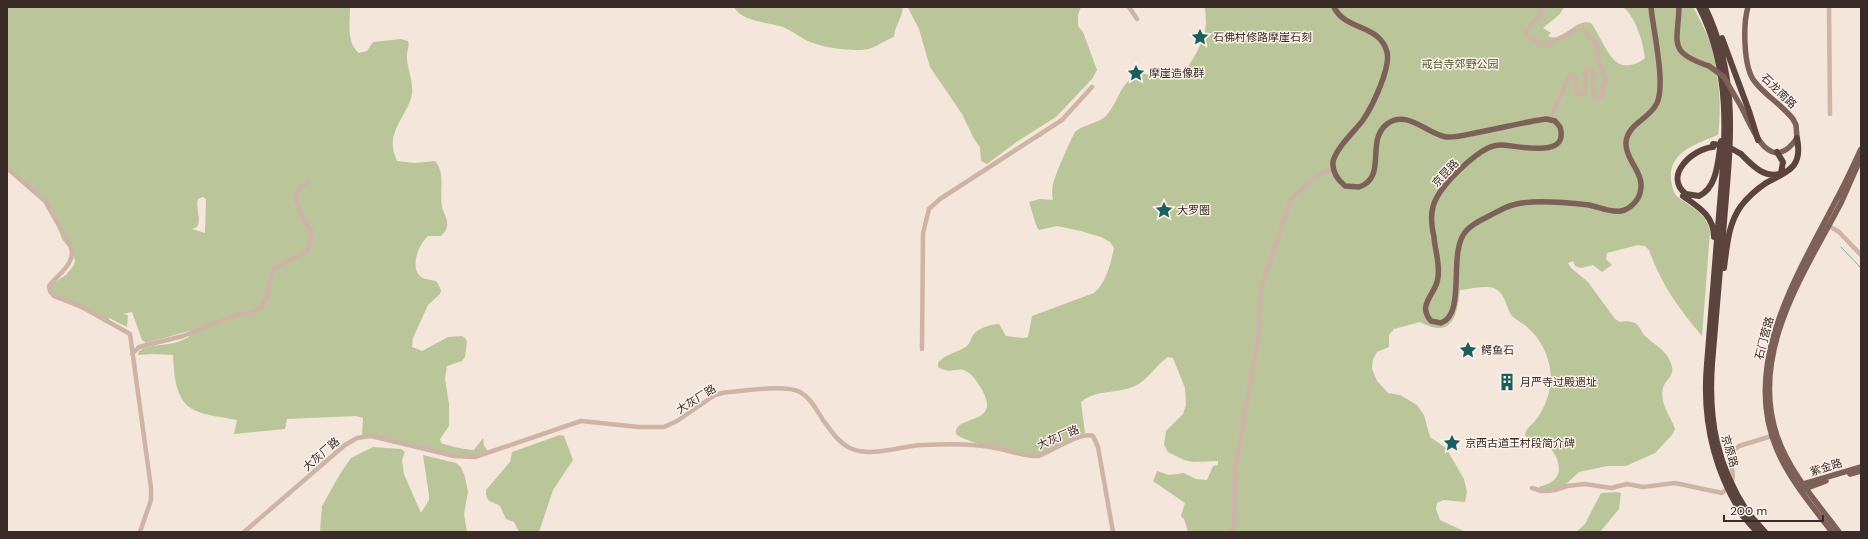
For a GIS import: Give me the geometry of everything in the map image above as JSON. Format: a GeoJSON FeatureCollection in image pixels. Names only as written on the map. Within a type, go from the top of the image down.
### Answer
{"type":"FeatureCollection","features":[{"type":"Feature","properties":{"kind":"highway"},"geometry":{"type":"LineString","coordinates":[[1698,7],[1707,23],[1720,64],[1725,116],[1725,138],[1715,258],[1710,364]]}},
{"type":"Feature","properties":{"kind":"highway"},"geometry":{"type":"LineString","coordinates":[[1705,7],[1712,22],[1725,64],[1730,98],[1731,138],[1710,364]]}},
{"type":"Feature","properties":{"kind":"highway"},"geometry":{"type":"LineString","coordinates":[[1708,7],[1749,111],[1758,140]]}},
{"type":"Feature","properties":{"kind":"highway"},"geometry":{"type":"LineString","coordinates":[[1713,145],[1697,151],[1682,164],[1678,182],[1679,187],[1686,194],[1700,196],[1710,187],[1718,158],[1725,116]]}},
{"type":"Feature","properties":{"kind":"highway"},"geometry":{"type":"LineString","coordinates":[[1718,290],[1722,277],[1729,233],[1736,214],[1753,193],[1788,172],[1796,162],[1799,148],[1797,138]]}},
{"type":"Feature","properties":{"kind":"highway"},"geometry":{"type":"LineString","coordinates":[[1715,258],[1714,231],[1708,217],[1699,207],[1681,194],[1675,183],[1676,170],[1684,158],[1696,149],[1713,145],[1727,146],[1762,173],[1781,175]]}},
{"type":"Feature","properties":{"kind":"highway"},"geometry":{"type":"LineString","coordinates":[[1777,152],[1783,162],[1781,175]]}},
{"type":"Feature","properties":{"kind":"highway","name":"京原路"},"geometry":{"type":"LineString","coordinates":[[1710,364],[1711,403],[1715,438],[1730,483],[1746,515],[1757,532]]}},
{"type":"Feature","properties":{"kind":"highway","name":"京原路"},"geometry":{"type":"LineString","coordinates":[[1746,515],[1764,532]]}},
{"type":"Feature","properties":{"kind":"main road"},"geometry":{"type":"LineString","coordinates":[[1334,7],[1339,16],[1346,22],[1371,31],[1378,37],[1385,46],[1388,61],[1383,78],[1368,110],[1334,158],[1333,169],[1337,178],[1345,186],[1359,187],[1367,183],[1375,169],[1377,143],[1381,130],[1386,125],[1397,120],[1408,120],[1437,134],[1452,137],[1550,119]]}},
{"type":"Feature","properties":{"kind":"main road","name":"京昆路"},"geometry":{"type":"LineString","coordinates":[[1550,119],[1557,124],[1561,131],[1561,139],[1556,146],[1548,148],[1501,145],[1490,147],[1472,160],[1438,195],[1432,208],[1432,218],[1438,276],[1436,286],[1425,304],[1424,309],[1431,321],[1441,323],[1449,319],[1452,314],[1460,242],[1466,231],[1477,222],[1508,207],[1521,203],[1580,205],[1619,211],[1628,208],[1638,199],[1641,189],[1641,180],[1638,170],[1628,154],[1626,143],[1630,131],[1654,109],[1660,97],[1660,81],[1651,7]]}},
{"type":"Feature","properties":{"kind":"main road"},"geometry":{"type":"LineString","coordinates":[[1679,7],[1676,37],[1680,50],[1689,58],[1709,66],[1724,77],[1758,140],[1768,151],[1777,152],[1787,150],[1797,138]]}},
{"type":"Feature","properties":{"kind":"main road","name":"石龙南路"},"geometry":{"type":"LineString","coordinates":[[1748,7],[1745,17],[1748,67],[1753,80],[1793,119],[1796,125],[1797,138]]}},
{"type":"Feature","properties":{"kind":"main road","name":"石门营路"},"geometry":{"type":"LineString","coordinates":[[1832,532],[1782,460],[1766,406],[1767,362],[1770,344],[1782,310],[1826,224],[1861,149]]}},
{"type":"Feature","properties":{"kind":"main road","name":"石门营路"},"geometry":{"type":"LineString","coordinates":[[1826,224],[1844,197],[1861,158]]}},
{"type":"Feature","properties":{"kind":"main road","name":"紫金路"},"geometry":{"type":"LineString","coordinates":[[1801,488],[1861,467]]}},
{"type":"Feature","properties":{"kind":"main road","name":"紫金路"},"geometry":{"type":"LineString","coordinates":[[1801,488],[1861,471]]}},
{"type":"Feature","properties":{"kind":"main road","name":"石门营路"},"geometry":{"type":"LineString","coordinates":[[1801,488],[1840,532]]}},
{"type":"Feature","properties":{"kind":"street"},"geometry":{"type":"LineString","coordinates":[[1129,7],[1136,19]]}},
{"type":"Feature","properties":{"kind":"street"},"geometry":{"type":"LineString","coordinates":[[1542,7],[1541,15],[1526,31],[1526,36],[1539,43],[1549,44],[1573,31],[1580,29],[1586,32],[1598,46],[1598,60],[1606,77],[1601,97],[1596,98],[1593,96],[1594,72],[1589,70],[1585,73],[1585,92],[1581,95],[1576,92],[1576,79],[1573,76],[1569,77],[1550,119]]}},
{"type":"Feature","properties":{"kind":"street"},"geometry":{"type":"LineString","coordinates":[[1829,7],[1830,114]]}},
{"type":"Feature","properties":{"kind":"street"},"geometry":{"type":"LineString","coordinates":[[922,349],[923,233],[929,209],[940,199],[1062,120],[1092,88]]}},
{"type":"Feature","properties":{"kind":"street"},"geometry":{"type":"LineString","coordinates":[[7,168],[45,201],[71,247],[73,254],[70,262],[49,286],[50,291],[60,299],[82,307],[130,334],[151,488],[151,500],[140,532]]}},
{"type":"Feature","properties":{"kind":"street"},"geometry":{"type":"LineString","coordinates":[[1230,532],[1234,526],[1235,470],[1258,339],[1261,288],[1291,199],[1319,174],[1333,169]]}},
{"type":"Feature","properties":{"kind":"street"},"geometry":{"type":"LineString","coordinates":[[132,354],[139,347],[182,336],[236,315],[253,312],[260,307],[267,297],[271,276],[275,268],[307,251],[310,244],[311,230],[304,220],[295,198],[302,186],[308,183]]}},
{"type":"Feature","properties":{"kind":"street"},"geometry":{"type":"LineString","coordinates":[[1826,224],[1839,232],[1861,255]]}},
{"type":"Feature","properties":{"kind":"street","name":"大灰厂路"},"geometry":{"type":"LineString","coordinates":[[244,532],[345,445],[357,438],[371,436],[454,456],[475,457],[580,421],[651,428],[664,427],[677,422],[715,395],[722,393],[771,389],[800,392],[811,402],[835,437],[850,448],[859,451],[869,452],[922,445],[980,446],[994,447],[1032,456],[1039,456],[1078,438],[1089,435],[1093,436],[1098,447],[1113,532]]}},
{"type":"Feature","properties":{"kind":"street"},"geometry":{"type":"LineString","coordinates":[[1532,488],[1541,491],[1548,491],[1567,486],[1585,484],[1611,488],[1627,484],[1643,487],[1675,483],[1722,493],[1731,486],[1733,478],[1730,457],[1734,450],[1739,446],[1774,435]]}},
{"type":"Feature","properties":{"kind":"green space"},"geometry":{"type":"Polygon","coordinates":[[[7,7],[350,7],[350,38],[355,49],[359,53],[367,51],[373,42],[401,39],[408,41],[409,45],[407,59],[412,85],[412,96],[393,137],[394,152],[397,161],[415,163],[435,161],[440,171],[441,201],[447,224],[446,230],[441,236],[428,236],[421,244],[417,256],[417,273],[423,278],[437,282],[441,290],[440,294],[428,305],[413,338],[412,347],[422,351],[448,337],[462,336],[465,338],[467,342],[465,357],[462,361],[447,366],[445,379],[449,404],[449,426],[440,439],[441,443],[453,447],[474,450],[483,438],[484,446],[488,451],[474,456],[456,456],[362,435],[363,418],[356,416],[287,419],[285,429],[234,434],[237,420],[199,412],[188,406],[183,400],[179,394],[175,378],[173,355],[138,355],[139,351],[147,347],[174,343],[189,337],[189,331],[146,343],[142,340],[132,312],[123,314],[128,315],[127,327],[109,318],[108,323],[95,315],[57,299],[50,287],[66,275],[74,265],[75,260],[69,248],[62,239],[51,208],[7,168],[7,7]],[[203,197],[198,199],[197,206],[199,220],[197,227],[192,229],[205,233],[206,199],[203,197]]]}},
{"type":"Feature","properties":{"kind":"green space"},"geometry":{"type":"Polygon","coordinates":[[[734,7],[903,7],[894,37],[866,50],[848,50],[822,46],[806,40],[783,27],[749,19],[738,12],[734,7]]]}},
{"type":"Feature","properties":{"kind":"green space"},"geometry":{"type":"Polygon","coordinates":[[[903,7],[1081,7],[1078,15],[1078,26],[1083,32],[1097,70],[1092,79],[1056,117],[1018,141],[987,164],[981,161],[980,147],[974,139],[962,114],[930,67],[919,29],[908,8],[903,7]]]}},
{"type":"Feature","properties":{"kind":"green space","name":"戒台寺郊野公园"},"geometry":{"type":"Polygon","coordinates":[[[1205,7],[1564,7],[1560,14],[1543,28],[1551,33],[1548,36],[1554,38],[1559,37],[1579,24],[1585,22],[1591,23],[1614,60],[1617,63],[1630,65],[1638,63],[1645,58],[1641,37],[1635,23],[1628,11],[1623,7],[1693,7],[1707,36],[1715,63],[1720,100],[1718,135],[1685,150],[1674,162],[1671,170],[1671,180],[1675,194],[1702,215],[1710,231],[1702,336],[1671,296],[1659,274],[1649,250],[1645,246],[1638,245],[1607,253],[1606,259],[1612,265],[1602,272],[1593,265],[1581,268],[1575,266],[1573,261],[1568,263],[1571,268],[1588,282],[1615,319],[1620,322],[1625,321],[1637,324],[1644,335],[1664,352],[1670,361],[1672,373],[1664,385],[1662,394],[1664,404],[1675,429],[1672,435],[1655,453],[1626,466],[1607,466],[1579,472],[1561,489],[1539,491],[1539,487],[1554,480],[1558,475],[1559,469],[1556,457],[1548,446],[1538,440],[1528,439],[1525,435],[1543,409],[1549,391],[1551,371],[1547,355],[1534,334],[1527,327],[1516,320],[1510,313],[1500,292],[1494,288],[1486,287],[1460,290],[1457,309],[1451,322],[1446,326],[1439,328],[1431,327],[1420,322],[1394,329],[1389,335],[1389,347],[1377,352],[1373,359],[1372,369],[1377,381],[1388,393],[1400,395],[1417,405],[1424,415],[1430,437],[1446,448],[1464,479],[1467,492],[1465,502],[1443,500],[1437,503],[1436,509],[1440,520],[1466,532],[1188,532],[1184,519],[1181,516],[1185,503],[1153,481],[1157,471],[1169,475],[1184,473],[1196,479],[1207,480],[1213,466],[1218,465],[1218,461],[1193,462],[1184,460],[1168,452],[1164,445],[1166,431],[1183,414],[1186,405],[1185,388],[1173,358],[1168,357],[1144,380],[1135,386],[1093,395],[1081,402],[1085,433],[1038,454],[1032,455],[992,447],[962,438],[956,434],[957,428],[962,424],[982,414],[986,409],[986,400],[981,388],[968,372],[963,370],[944,370],[938,367],[938,363],[947,356],[967,346],[973,335],[981,328],[999,324],[1006,336],[1023,338],[1028,337],[1032,316],[1094,293],[1102,284],[1110,266],[1114,248],[1110,242],[1101,237],[1057,226],[1039,230],[1029,202],[1040,199],[1053,200],[1052,190],[1054,180],[1074,134],[1079,129],[1104,118],[1111,110],[1121,91],[1129,80],[1143,73],[1155,78],[1169,77],[1186,70],[1197,52],[1205,32],[1205,7]]]}},
{"type":"Feature","properties":{"kind":"green space"},"geometry":{"type":"Polygon","coordinates":[[[560,435],[564,436],[573,460],[553,490],[539,532],[519,532],[514,522],[506,519],[500,506],[488,499],[486,490],[510,462],[512,452],[560,435]]]}},
{"type":"Feature","properties":{"kind":"green space"},"geometry":{"type":"Polygon","coordinates":[[[373,447],[401,449],[405,452],[402,460],[404,474],[421,513],[429,500],[423,455],[456,463],[461,467],[468,492],[464,514],[467,532],[320,532],[322,506],[340,474],[351,458],[373,447]]]}},
{"type":"Feature","properties":{"kind":"green space"},"geometry":{"type":"Polygon","coordinates":[[[1601,493],[1621,493],[1619,509],[1600,532],[1576,532],[1585,524],[1601,493]]]}},
{"type":"Feature","properties":{"kind":"waterway"},"geometry":{"type":"LineString","coordinates":[[1841,247],[1861,268]]}},
{"type":"Feature","properties":{"kind":"place","name":"石佛村修路摩崖石刻"},"geometry":{"type":"Point","coordinates":[1200,37]}},
{"type":"Feature","properties":{"kind":"place","name":"摩崖造像群"},"geometry":{"type":"Point","coordinates":[1136,73]}},
{"type":"Feature","properties":{"kind":"place","name":"大罗圈"},"geometry":{"type":"Point","coordinates":[1164,210]}},
{"type":"Feature","properties":{"kind":"place","name":"鳄鱼石"},"geometry":{"type":"Point","coordinates":[1468,350]}},
{"type":"Feature","properties":{"kind":"place","name":"月严寺过殿遗址"},"geometry":{"type":"Point","coordinates":[1507,382]}},
{"type":"Feature","properties":{"kind":"place","name":"京西古道王村段简介碑"},"geometry":{"type":"Point","coordinates":[1452,443]}}]}
